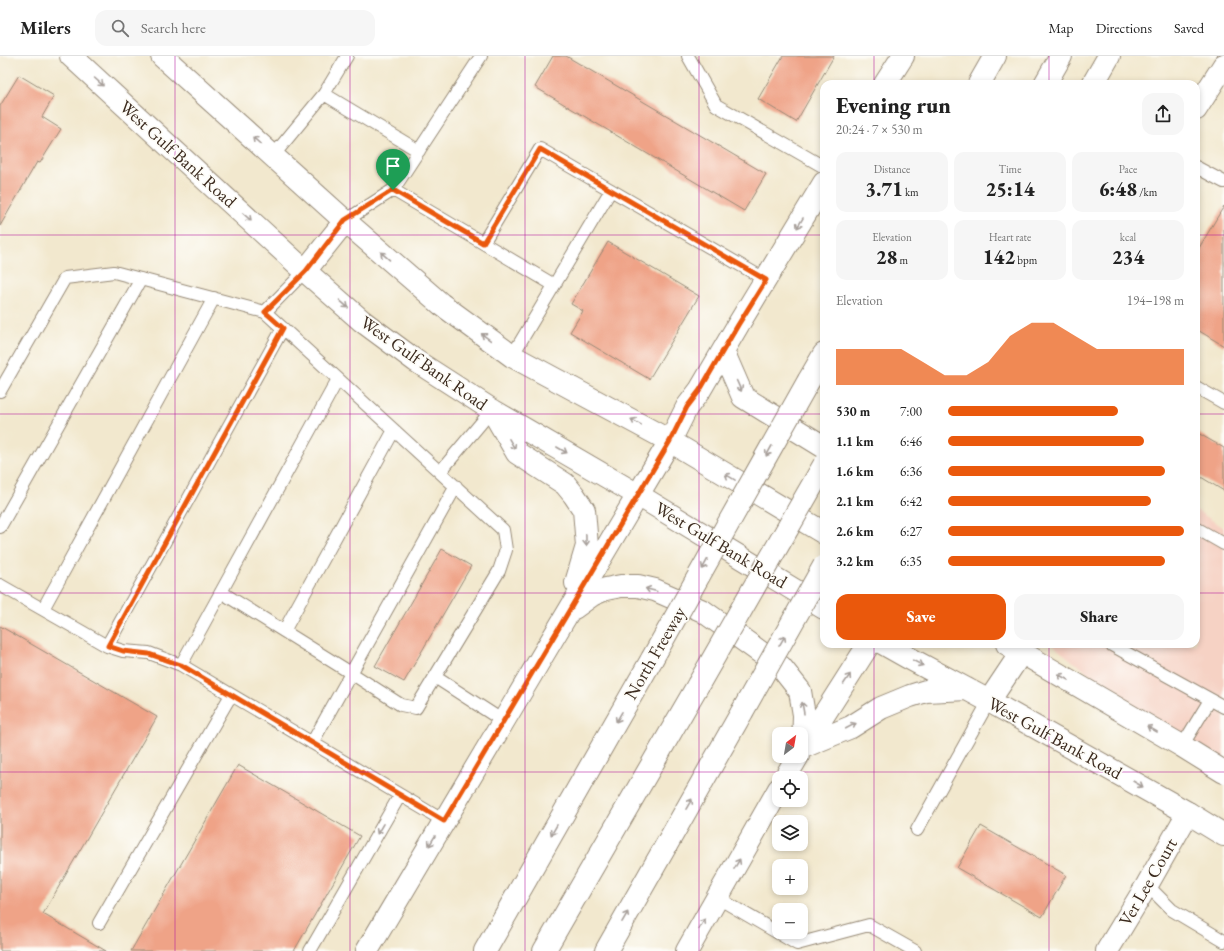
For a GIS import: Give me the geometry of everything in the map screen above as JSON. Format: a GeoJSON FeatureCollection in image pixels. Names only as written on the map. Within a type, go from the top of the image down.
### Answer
{"type":"FeatureCollection","features":[{"type":"Feature","properties":{"kind":"main road","name":"West Gulf Bank Road"},"geometry":{"type":"LineString","coordinates":[[71,56],[362,321],[416,361],[492,410],[638,495],[820,606]]}},
{"type":"Feature","properties":{"kind":"main road"},"geometry":{"type":"LineString","coordinates":[[162,56],[441,304],[512,356],[670,441],[820,531]]}},
{"type":"Feature","properties":{"kind":"main road"},"geometry":{"type":"LineString","coordinates":[[888,80],[903,56]]}},
{"type":"Feature","properties":{"kind":"main road"},"geometry":{"type":"LineString","coordinates":[[981,80],[995,56]]}},
{"type":"Feature","properties":{"kind":"main road"},"geometry":{"type":"LineString","coordinates":[[1046,80],[1061,56]]}},
{"type":"Feature","properties":{"kind":"main road"},"geometry":{"type":"LineString","coordinates":[[1095,80],[1108,56]]}},
{"type":"Feature","properties":{"kind":"main road"},"geometry":{"type":"LineString","coordinates":[[1200,103],[1224,65]]}},
{"type":"Feature","properties":{"kind":"main road"},"geometry":{"type":"LineString","coordinates":[[367,951],[670,441],[687,407],[700,390],[820,190]]}},
{"type":"Feature","properties":{"kind":"main road"},"geometry":{"type":"LineString","coordinates":[[306,271],[345,220]]}},
{"type":"Feature","properties":{"kind":"main road"},"geometry":{"type":"LineString","coordinates":[[723,350],[743,397],[820,445]]}},
{"type":"Feature","properties":{"kind":"main road","name":"North Freeway"},"geometry":{"type":"LineString","coordinates":[[485,951],[820,361]]}},
{"type":"Feature","properties":{"kind":"main road"},"geometry":{"type":"LineString","coordinates":[[492,410],[517,453],[565,484],[574,494],[584,510],[587,546],[566,615]]}},
{"type":"Feature","properties":{"kind":"main road"},"geometry":{"type":"LineString","coordinates":[[544,951],[820,472]]}},
{"type":"Feature","properties":{"kind":"main road"},"geometry":{"type":"LineString","coordinates":[[606,951],[820,573]]}},
{"type":"Feature","properties":{"kind":"main road"},"geometry":{"type":"LineString","coordinates":[[566,615],[592,595],[606,589],[621,586],[638,586],[655,590],[703,611],[781,667],[800,691],[804,715],[803,727]]}},
{"type":"Feature","properties":{"kind":"main road"},"geometry":{"type":"LineString","coordinates":[[808,740],[866,648]]}},
{"type":"Feature","properties":{"kind":"main road","name":"West Gulf Bank Road"},"geometry":{"type":"LineString","coordinates":[[891,648],[989,701],[1188,813],[1224,835]]}},
{"type":"Feature","properties":{"kind":"main road"},"geometry":{"type":"LineString","coordinates":[[989,701],[1017,648]]}},
{"type":"Feature","properties":{"kind":"main road"},"geometry":{"type":"LineString","coordinates":[[1020,648],[1224,772]]}},
{"type":"Feature","properties":{"kind":"main road"},"geometry":{"type":"LineString","coordinates":[[808,748],[851,727],[881,708],[910,696],[926,691],[967,690]]}},
{"type":"Feature","properties":{"kind":"main road"},"geometry":{"type":"LineString","coordinates":[[687,951],[772,802]]}},
{"type":"Feature","properties":{"kind":"main road","name":"Ver Lee Court"},"geometry":{"type":"LineString","coordinates":[[1107,951],[1188,813]]}},
{"type":"Feature","properties":{"kind":"lane"},"geometry":{"type":"LineString","coordinates":[[273,156],[324,94],[347,56]]}},
{"type":"Feature","properties":{"kind":"lane"},"geometry":{"type":"LineString","coordinates":[[345,220],[393,190],[481,56]]}},
{"type":"Feature","properties":{"kind":"lane"},"geometry":{"type":"LineString","coordinates":[[688,56],[716,105],[820,165]]}},
{"type":"Feature","properties":{"kind":"lane"},"geometry":{"type":"LineString","coordinates":[[324,94],[419,151]]}},
{"type":"Feature","properties":{"kind":"lane"},"geometry":{"type":"LineString","coordinates":[[483,243],[540,149],[766,280]]}},
{"type":"Feature","properties":{"kind":"lane"},"geometry":{"type":"LineString","coordinates":[[1200,168],[1224,182]]}},
{"type":"Feature","properties":{"kind":"lane"},"geometry":{"type":"LineString","coordinates":[[393,190],[554,285]]}},
{"type":"Feature","properties":{"kind":"lane"},"geometry":{"type":"LineString","coordinates":[[512,356],[611,190]]}},
{"type":"Feature","properties":{"kind":"lane"},"geometry":{"type":"LineString","coordinates":[[265,312],[306,271]]}},
{"type":"Feature","properties":{"kind":"lane"},"geometry":{"type":"LineString","coordinates":[[0,390],[65,278],[114,272],[265,312],[503,530],[506,550],[499,571],[416,708],[401,705],[221,592]]}},
{"type":"Feature","properties":{"kind":"lane"},"geometry":{"type":"LineString","coordinates":[[0,527],[141,279]]}},
{"type":"Feature","properties":{"kind":"lane"},"geometry":{"type":"LineString","coordinates":[[42,609],[214,298]]}},
{"type":"Feature","properties":{"kind":"lane"},"geometry":{"type":"LineString","coordinates":[[108,646],[283,328]]}},
{"type":"Feature","properties":{"kind":"lane"},"geometry":{"type":"LineString","coordinates":[[181,665],[338,379]]}},
{"type":"Feature","properties":{"kind":"lane"},"geometry":{"type":"LineString","coordinates":[[1200,389],[1224,403]]}},
{"type":"Feature","properties":{"kind":"lane"},"geometry":{"type":"LineString","coordinates":[[440,472],[492,410]]}},
{"type":"Feature","properties":{"kind":"lane"},"geometry":{"type":"LineString","coordinates":[[284,631],[394,430]]}},
{"type":"Feature","properties":{"kind":"lane"},"geometry":{"type":"LineString","coordinates":[[312,743],[456,486]]}},
{"type":"Feature","properties":{"kind":"lane"},"geometry":{"type":"LineString","coordinates":[[1200,530],[1224,544]]}},
{"type":"Feature","properties":{"kind":"lane"},"geometry":{"type":"LineString","coordinates":[[0,585],[108,646],[123,651],[149,654],[181,665],[444,821]]}},
{"type":"Feature","properties":{"kind":"lane"},"geometry":{"type":"LineString","coordinates":[[1117,648],[1224,707]]}},
{"type":"Feature","properties":{"kind":"lane"},"geometry":{"type":"LineString","coordinates":[[435,677],[503,722]]}},
{"type":"Feature","properties":{"kind":"lane"},"geometry":{"type":"LineString","coordinates":[[100,923],[231,695]]}},
{"type":"Feature","properties":{"kind":"lane"},"geometry":{"type":"LineString","coordinates":[[1182,746],[1210,700]]}},
{"type":"Feature","properties":{"kind":"lane"},"geometry":{"type":"LineString","coordinates":[[917,830],[989,701]]}},
{"type":"Feature","properties":{"kind":"lane"},"geometry":{"type":"LineString","coordinates":[[310,951],[400,795]]}},
{"type":"Feature","properties":{"kind":"lane"},"geometry":{"type":"LineString","coordinates":[[1147,885],[1172,910],[1224,941]]}},
{"type":"Feature","properties":{"kind":"lane"},"geometry":{"type":"LineString","coordinates":[[718,898],[795,948],[869,925],[915,951]]}},
{"type":"Feature","properties":{"kind":"shaded area"},"geometry":{"type":"Polygon","coordinates":[[[1200,513],[1224,528],[1224,781],[1056,648],[1200,648],[1200,513]]]}},
{"type":"Feature","properties":{"kind":"building"},"geometry":{"type":"Polygon","coordinates":[[[553,56],[566,56],[766,174],[744,211],[535,87],[553,56]]]}},
{"type":"Feature","properties":{"kind":"building"},"geometry":{"type":"Polygon","coordinates":[[[783,56],[834,56],[796,122],[758,99],[783,56]]]}},
{"type":"Feature","properties":{"kind":"building"},"geometry":{"type":"Polygon","coordinates":[[[19,75],[54,96],[42,117],[61,129],[40,163],[37,162],[0,226],[0,106],[19,75]]]}},
{"type":"Feature","properties":{"kind":"building"},"geometry":{"type":"Polygon","coordinates":[[[1224,206],[1224,346],[1200,331],[1200,246],[1224,206]]]}},
{"type":"Feature","properties":{"kind":"building"},"geometry":{"type":"Polygon","coordinates":[[[608,242],[699,296],[649,379],[570,332],[583,311],[571,304],[608,242]]]}},
{"type":"Feature","properties":{"kind":"building"},"geometry":{"type":"Polygon","coordinates":[[[1200,434],[1224,448],[1224,491],[1200,476],[1200,434]]]}},
{"type":"Feature","properties":{"kind":"building"},"geometry":{"type":"Polygon","coordinates":[[[442,549],[471,566],[404,682],[375,666],[442,549]]]}},
{"type":"Feature","properties":{"kind":"building"},"geometry":{"type":"Polygon","coordinates":[[[0,626],[157,717],[43,914],[106,951],[0,951],[0,626]]]}},
{"type":"Feature","properties":{"kind":"building"},"geometry":{"type":"Polygon","coordinates":[[[238,765],[360,836],[294,951],[131,951],[238,765]]]}},
{"type":"Feature","properties":{"kind":"building"},"geometry":{"type":"Polygon","coordinates":[[[981,826],[1066,875],[1042,917],[957,868],[981,826]]]}},
{"type":"Feature","properties":{"kind":"route"},"geometry":{"type":"LineString","coordinates":[[540,149],[766,280],[700,390],[687,407],[670,441],[444,821],[181,665],[149,654],[123,651],[108,646],[283,328],[265,312],[306,271],[345,220],[393,190],[483,243],[540,149]]}}]}
